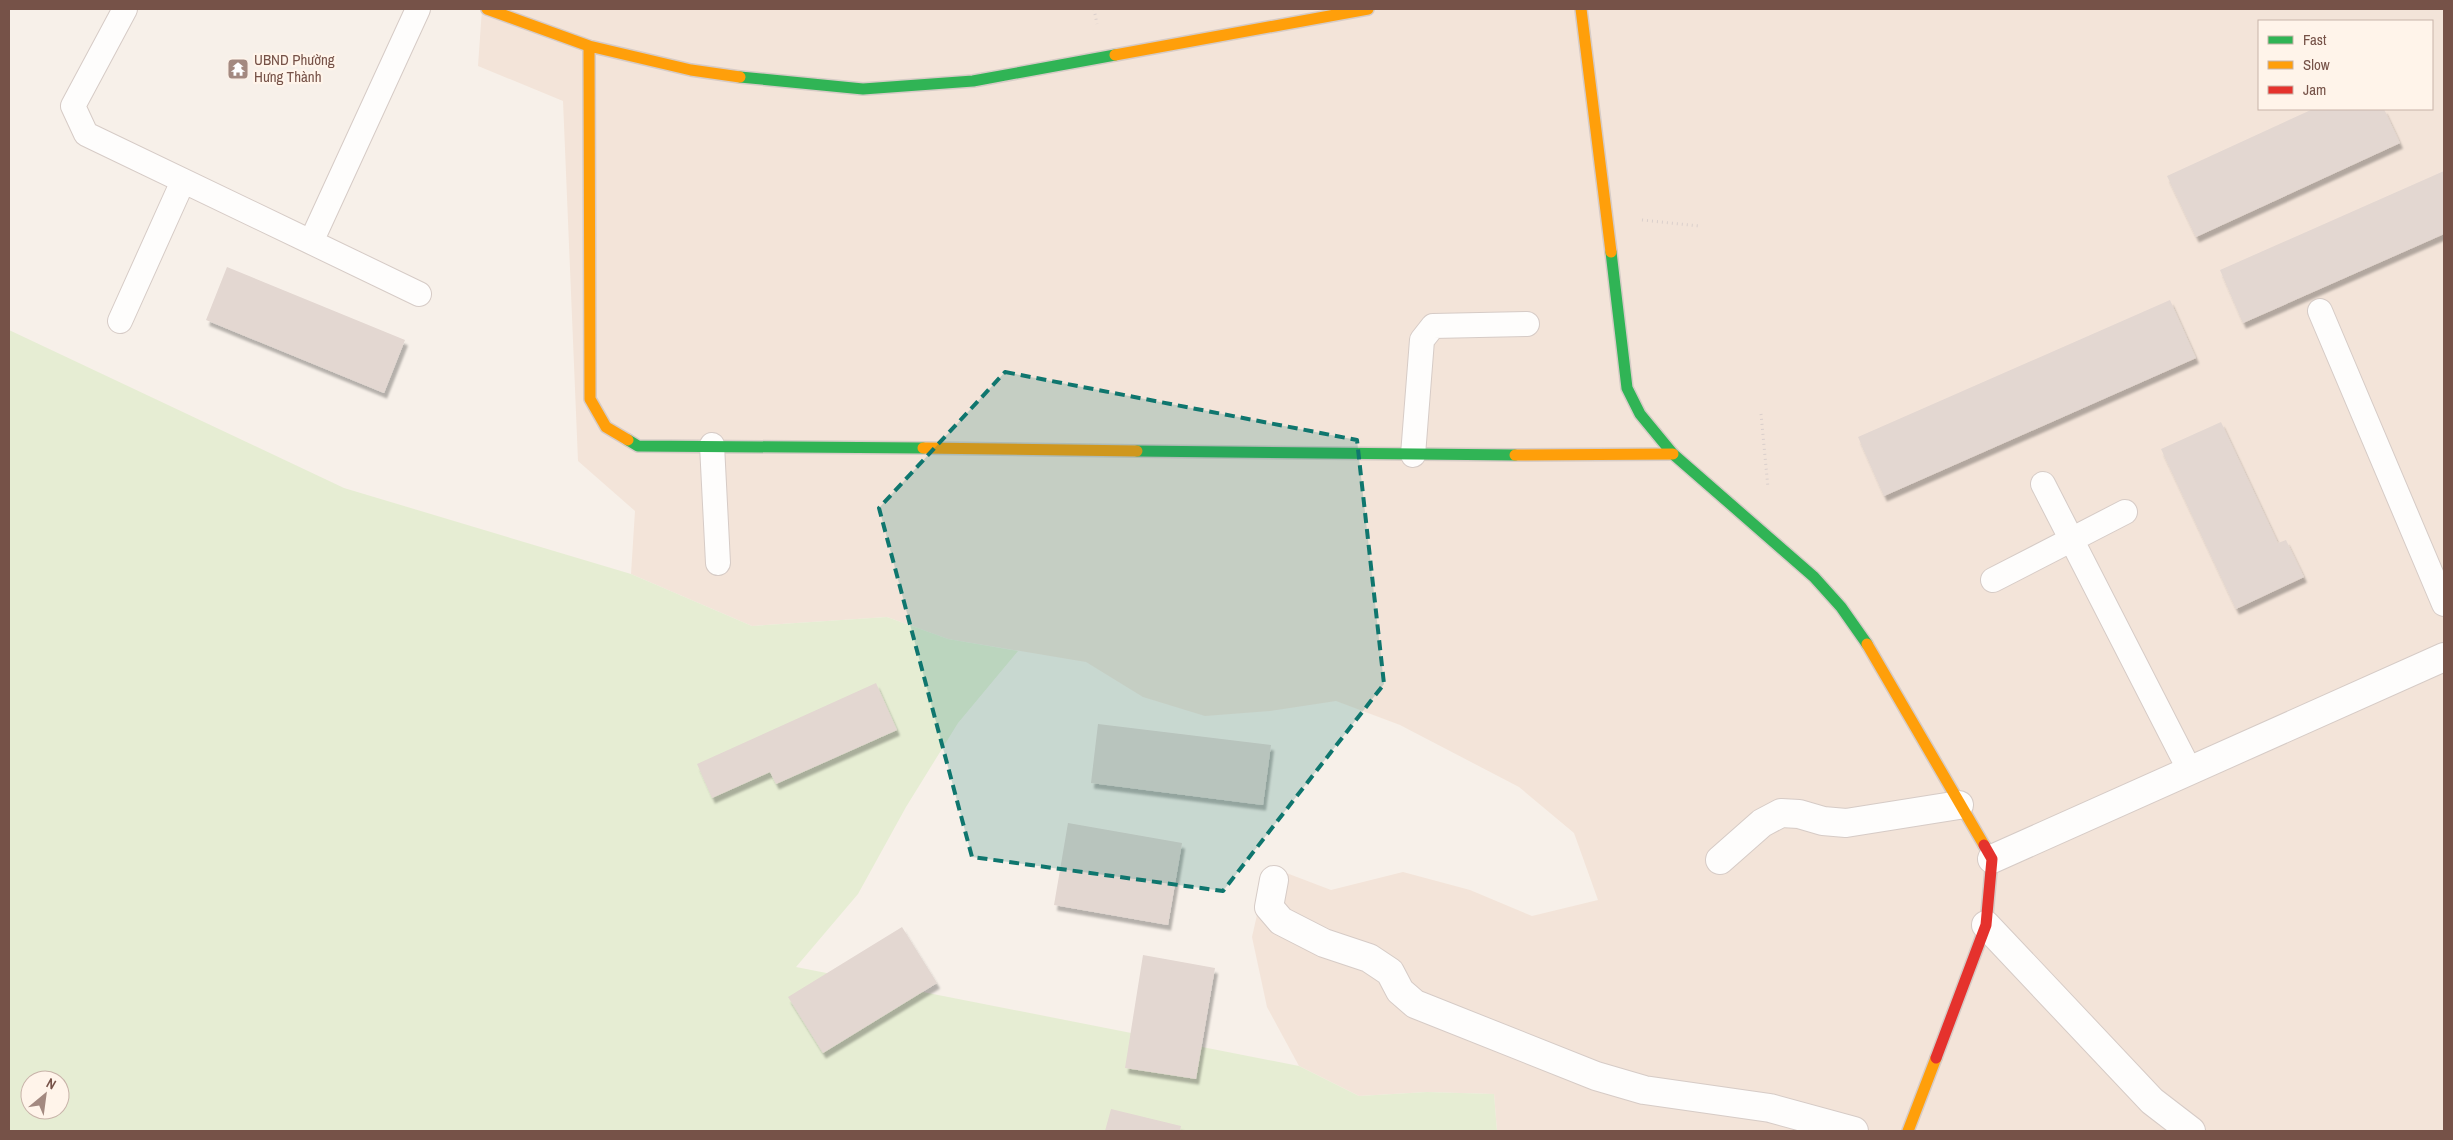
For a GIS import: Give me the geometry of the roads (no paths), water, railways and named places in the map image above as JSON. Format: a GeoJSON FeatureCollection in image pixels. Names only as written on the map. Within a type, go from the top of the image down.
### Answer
{"type":"FeatureCollection","features":[{"type":"Feature","properties":{"kind":"street"},"geometry":{"type":"LineString","coordinates":[[487,9],[588,46],[691,70],[772,81],[863,89],[973,81],[1368,9]]}},
{"type":"Feature","properties":{"kind":"street"},"geometry":{"type":"LineString","coordinates":[[1580,9],[1627,388],[1640,414],[1673,454],[1814,577],[1842,607],[1878,658],[1958,805],[1992,859],[1986,926],[1908,1131]]}},
{"type":"Feature","properties":{"kind":"street"},"geometry":{"type":"LineString","coordinates":[[588,46],[590,399],[606,427],[638,446],[712,445],[1413,455],[1673,454]]}},
{"type":"Feature","properties":{"kind":"street"},"geometry":{"type":"LineString","coordinates":[[1992,859],[2444,657]]}},
{"type":"Feature","properties":{"kind":"street"},"geometry":{"type":"LineString","coordinates":[[1720,860],[1762,822],[1781,813],[1799,814],[1823,821],[1846,823],[1958,805]]}},
{"type":"Feature","properties":{"kind":"street"},"geometry":{"type":"LineString","coordinates":[[1274,880],[1269,907],[1281,921],[1324,943],[1369,958],[1390,972],[1400,991],[1415,1004],[1596,1076],[1644,1090],[1770,1108],[1854,1131]]}},
{"type":"Feature","properties":{"kind":"street"},"geometry":{"type":"LineString","coordinates":[[1986,926],[2152,1101],[2190,1131]]}},
{"type":"Feature","properties":{"kind":"lane"},"geometry":{"type":"LineString","coordinates":[[125,9],[73,106],[86,134],[419,294]]}},
{"type":"Feature","properties":{"kind":"lane"},"geometry":{"type":"LineString","coordinates":[[311,242],[418,9]]}},
{"type":"Feature","properties":{"kind":"lane"},"geometry":{"type":"LineString","coordinates":[[120,321],[183,181]]}},
{"type":"Feature","properties":{"kind":"lane"},"geometry":{"type":"LineString","coordinates":[[2320,311],[2444,604]]}},
{"type":"Feature","properties":{"kind":"lane"},"geometry":{"type":"LineString","coordinates":[[1413,455],[1422,340],[1434,326],[1527,324]]}},
{"type":"Feature","properties":{"kind":"lane"},"geometry":{"type":"LineString","coordinates":[[712,445],[718,563]]}},
{"type":"Feature","properties":{"kind":"lane"},"geometry":{"type":"LineString","coordinates":[[2042,484],[2190,770]]}},
{"type":"Feature","properties":{"kind":"lane"},"geometry":{"type":"LineString","coordinates":[[1993,580],[2124,512]]}},
{"type":"Feature","properties":{"kind":"place","name":"UBND Phường Hưng Thành"},"geometry":{"type":"Point","coordinates":[238,69]}}]}
